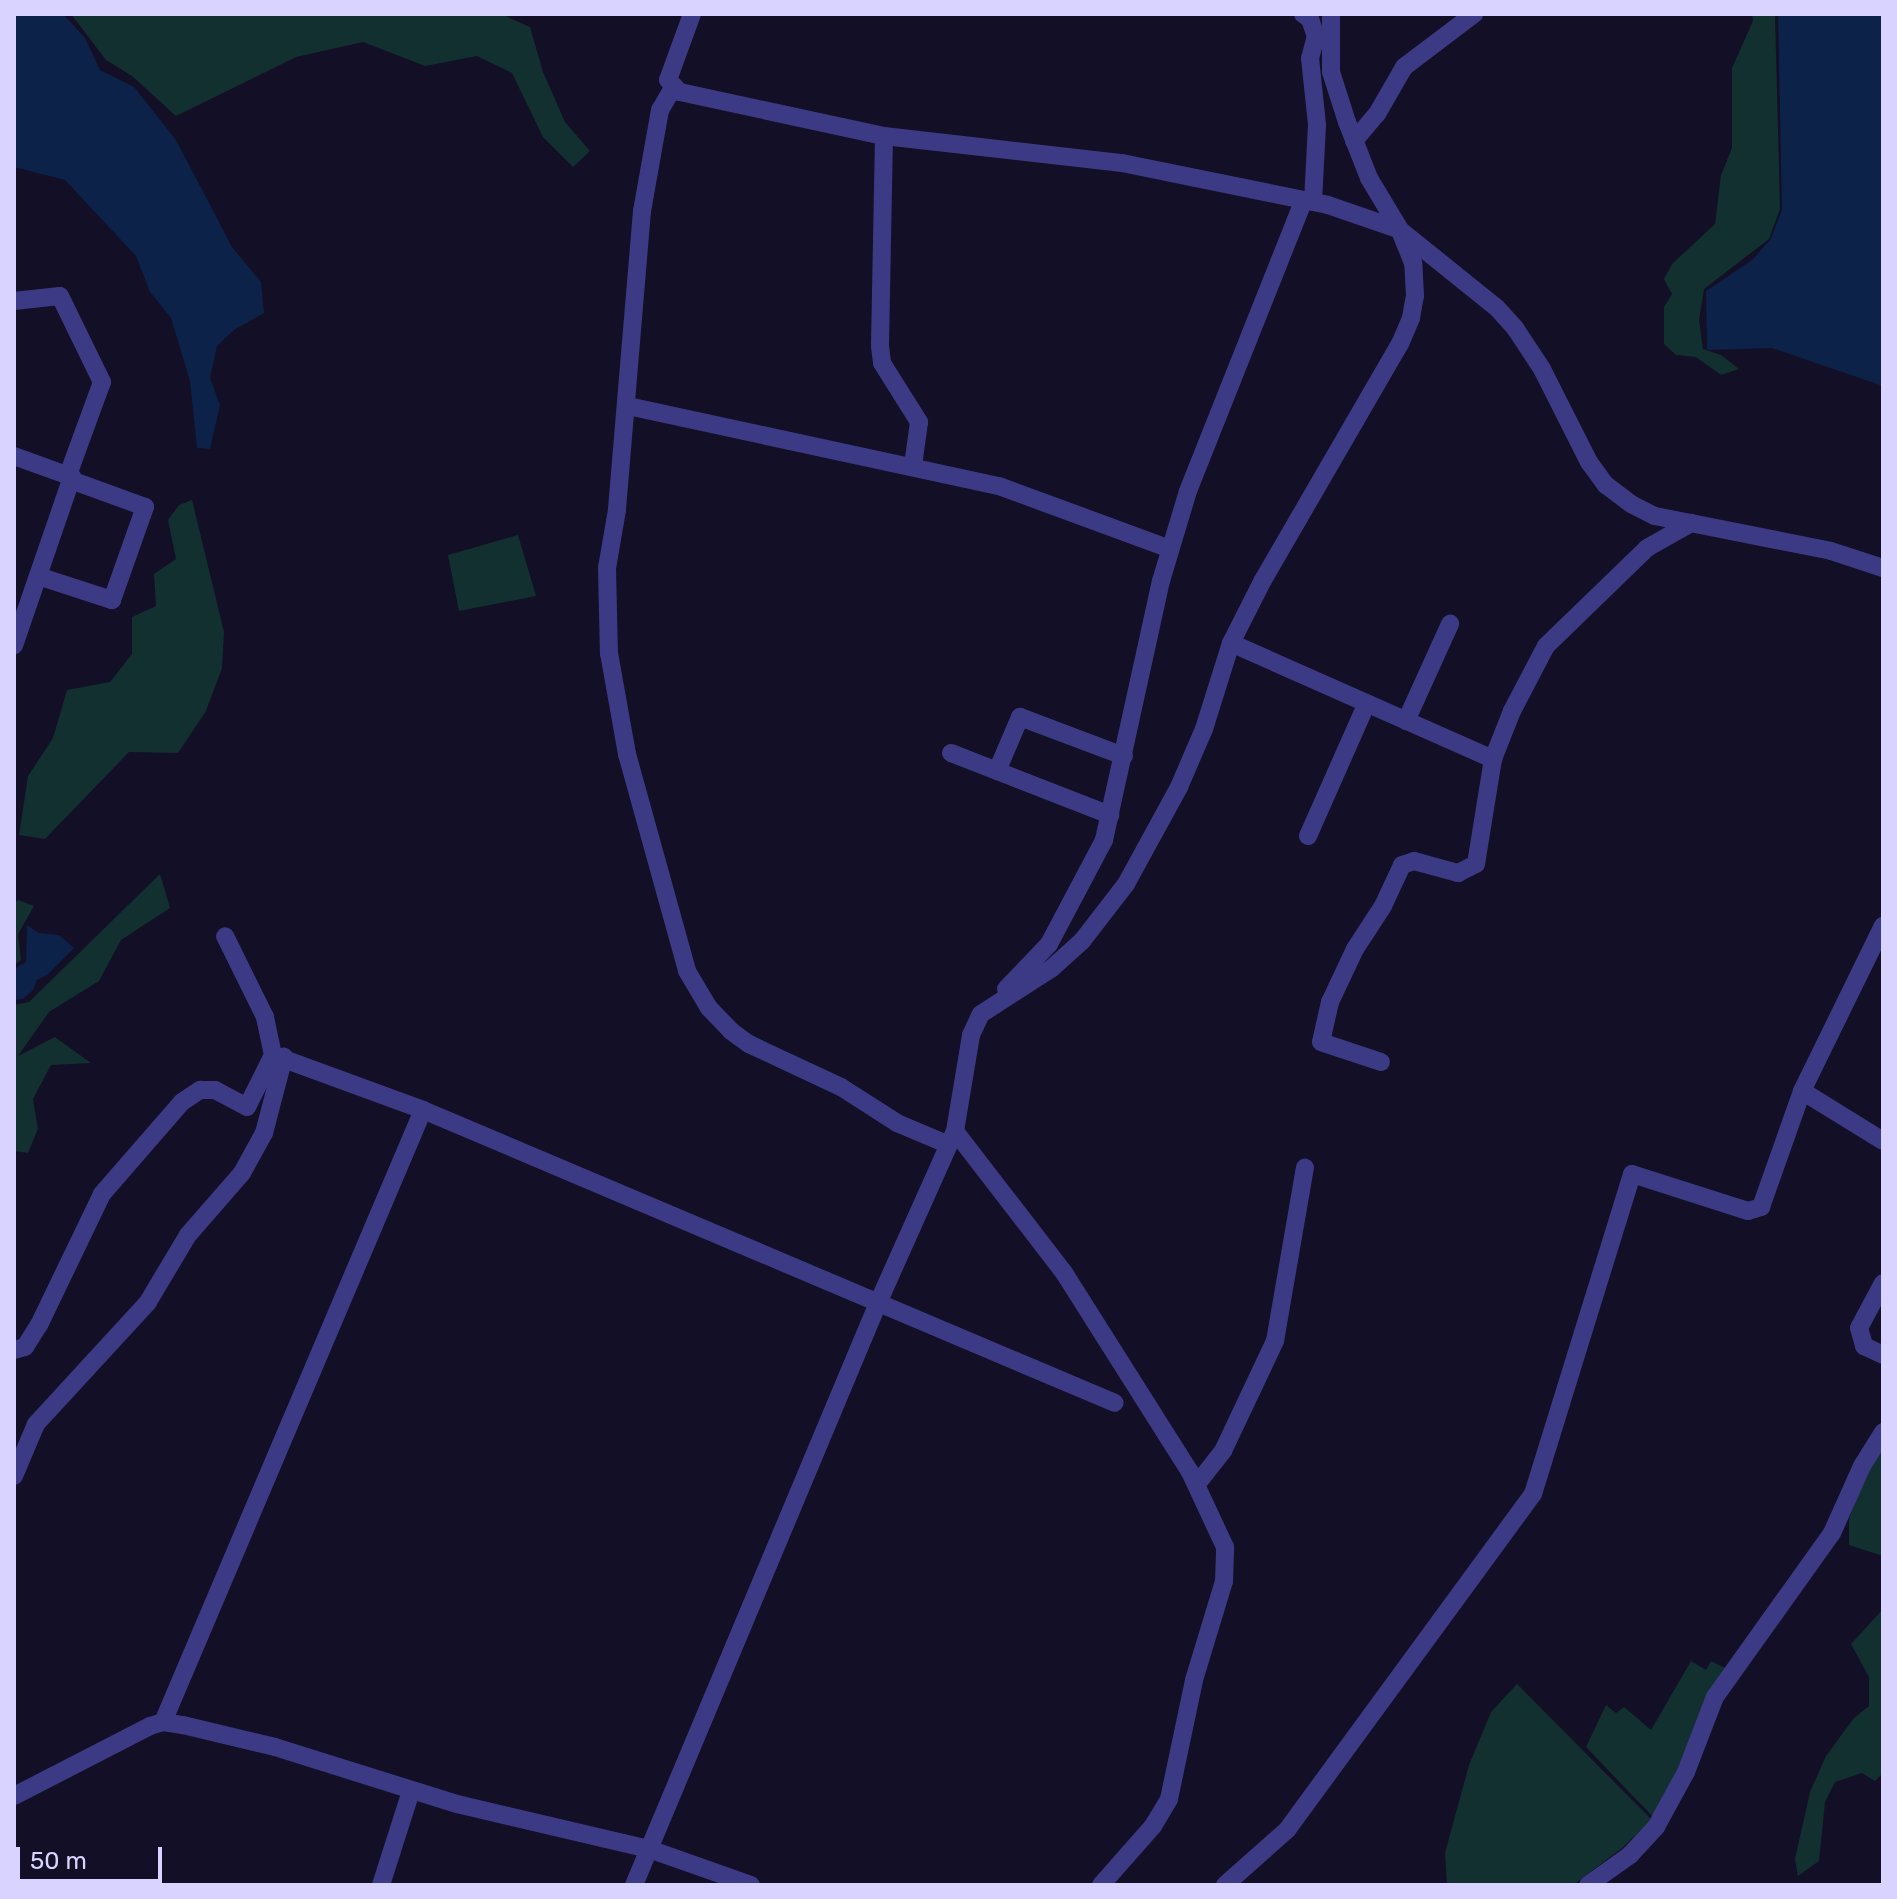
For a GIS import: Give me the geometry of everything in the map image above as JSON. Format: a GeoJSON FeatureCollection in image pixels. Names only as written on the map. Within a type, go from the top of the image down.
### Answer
{"type":"FeatureCollection","features":[{"type":"Feature","properties":{"kind":"street"},"geometry":{"type":"LineString","coordinates":[[692,14],[668,80],[680,92],[884,136],[1122,163],[1308,201],[1400,230],[1487,299],[1515,328],[1542,369],[1589,462],[1606,485],[1655,516],[1831,551],[1883,568]]}},
{"type":"Feature","properties":{"kind":"street"},"geometry":{"type":"LineString","coordinates":[[981,1014],[1052,968],[1082,941],[1126,884],[1179,787],[1204,729],[1231,643],[1263,580],[1400,344],[1411,318],[1415,296],[1413,263],[1400,230],[1369,178],[1354,141],[1322,35],[1303,14]]}},
{"type":"Feature","properties":{"kind":"street"},"geometry":{"type":"LineString","coordinates":[[634,1885],[878,1303],[952,1138],[971,1035],[981,1014],[1049,944],[1104,840],[1170,549],[1188,491],[1308,201],[1317,125],[1310,58],[1331,14]]}},
{"type":"Feature","properties":{"kind":"street"},"geometry":{"type":"LineString","coordinates":[[1354,141],[1377,114],[1404,67],[1474,14]]}},
{"type":"Feature","properties":{"kind":"street"},"geometry":{"type":"LineString","coordinates":[[674,86],[660,110],[648,174],[628,406],[617,510],[607,568],[609,653],[627,754],[687,971],[709,1008],[749,1044],[841,1087],[897,1123],[952,1138],[1065,1274],[1197,1484],[1225,1547],[1224,1581],[1194,1680],[1169,1799],[1153,1826],[1101,1885]]}},
{"type":"Feature","properties":{"kind":"street"},"geometry":{"type":"LineString","coordinates":[[884,136],[880,346],[882,363],[919,422],[913,466]]}},
{"type":"Feature","properties":{"kind":"street"},"geometry":{"type":"LineString","coordinates":[[14,301],[60,296],[102,382],[14,645]]}},
{"type":"Feature","properties":{"kind":"street"},"geometry":{"type":"LineString","coordinates":[[628,406],[999,486],[1170,549]]}},
{"type":"Feature","properties":{"kind":"street"},"geometry":{"type":"LineString","coordinates":[[14,456],[145,507],[112,600],[38,576]]}},
{"type":"Feature","properties":{"kind":"street"},"geometry":{"type":"LineString","coordinates":[[1381,1062],[1321,1042],[1330,1002],[1355,949],[1383,906],[1402,865],[1414,861],[1458,873],[1476,864],[1493,759],[1512,711],[1546,646],[1647,548],[1691,523]]}},
{"type":"Feature","properties":{"kind":"street"},"geometry":{"type":"LineString","coordinates":[[1406,721],[1450,624]]}},
{"type":"Feature","properties":{"kind":"street"},"geometry":{"type":"LineString","coordinates":[[1231,643],[1493,759]]}},
{"type":"Feature","properties":{"kind":"street"},"geometry":{"type":"LineString","coordinates":[[1308,836],[1367,703]]}},
{"type":"Feature","properties":{"kind":"street"},"geometry":{"type":"LineString","coordinates":[[997,771],[1020,717],[1124,756]]}},
{"type":"Feature","properties":{"kind":"street"},"geometry":{"type":"LineString","coordinates":[[951,753],[1110,815]]}},
{"type":"Feature","properties":{"kind":"street"},"geometry":{"type":"LineString","coordinates":[[1225,1885],[1287,1830],[1533,1494],[1632,1174],[1748,1211],[1761,1207],[1769,1194],[1784,1137],[1802,1091],[1883,926]]}},
{"type":"Feature","properties":{"kind":"street"},"geometry":{"type":"LineString","coordinates":[[14,1476],[36,1424],[148,1302],[188,1235],[242,1173],[264,1133],[278,1056],[265,1017],[225,936]]}},
{"type":"Feature","properties":{"kind":"street"},"geometry":{"type":"LineString","coordinates":[[278,1056],[423,1110],[1115,1403]]}},
{"type":"Feature","properties":{"kind":"street"},"geometry":{"type":"LineString","coordinates":[[14,1350],[25,1347],[39,1325],[102,1194],[182,1102],[200,1090],[215,1090],[247,1107],[278,1056]]}},
{"type":"Feature","properties":{"kind":"street"},"geometry":{"type":"LineString","coordinates":[[1802,1091],[1883,1141]]}},
{"type":"Feature","properties":{"kind":"street"},"geometry":{"type":"LineString","coordinates":[[163,1722],[423,1110]]}},
{"type":"Feature","properties":{"kind":"street"},"geometry":{"type":"LineString","coordinates":[[1197,1484],[1223,1451],[1275,1341],[1305,1168]]}},
{"type":"Feature","properties":{"kind":"street"},"geometry":{"type":"LineString","coordinates":[[1883,1283],[1859,1328],[1864,1346],[1883,1355]]}},
{"type":"Feature","properties":{"kind":"street"},"geometry":{"type":"LineString","coordinates":[[1588,1885],[1630,1855],[1656,1827],[1686,1772],[1715,1697],[1832,1533],[1862,1466],[1883,1432]]}},
{"type":"Feature","properties":{"kind":"street"},"geometry":{"type":"LineString","coordinates":[[14,1796],[163,1722],[275,1747],[411,1791],[649,1849],[751,1885]]}},
{"type":"Feature","properties":{"kind":"street"},"geometry":{"type":"LineString","coordinates":[[381,1885],[411,1791]]}},
{"type":"Feature","properties":{"kind":"green space"},"geometry":{"type":"Polygon","coordinates":[[[71,14],[501,14],[530,27],[543,72],[565,122],[590,151],[573,167],[543,137],[512,73],[477,56],[425,66],[363,42],[296,57],[176,116],[132,76],[106,60],[71,14]]]}},
{"type":"Feature","properties":{"kind":"green space"},"geometry":{"type":"Polygon","coordinates":[[[1752,14],[1775,14],[1780,209],[1769,239],[1704,289],[1699,320],[1703,349],[1721,355],[1739,369],[1721,375],[1696,357],[1676,355],[1664,344],[1664,307],[1672,294],[1664,279],[1672,264],[1715,224],[1721,175],[1732,148],[1732,68],[1753,21],[1752,14]]]}},
{"type":"Feature","properties":{"kind":"green space"},"geometry":{"type":"Polygon","coordinates":[[[192,500],[224,632],[222,668],[206,711],[178,753],[129,752],[45,839],[19,835],[28,776],[53,738],[67,690],[110,682],[132,654],[132,617],[156,606],[154,574],[176,559],[168,520],[179,505],[192,500]]]}},
{"type":"Feature","properties":{"kind":"green space"},"geometry":{"type":"Polygon","coordinates":[[[518,535],[536,596],[459,611],[448,555],[518,535]]]}},
{"type":"Feature","properties":{"kind":"green space"},"geometry":{"type":"Polygon","coordinates":[[[160,874],[170,908],[121,940],[99,981],[49,1012],[18,1056],[55,1037],[91,1063],[51,1065],[33,1099],[38,1129],[28,1153],[14,1151],[14,1005],[29,1002],[160,874]]]}},
{"type":"Feature","properties":{"kind":"green space"},"geometry":{"type":"Polygon","coordinates":[[[18,900],[34,906],[18,934],[21,960],[14,965],[14,903],[18,900]]]}},
{"type":"Feature","properties":{"kind":"green space"},"geometry":{"type":"Polygon","coordinates":[[[1883,1448],[1883,1556],[1849,1545],[1849,1519],[1868,1465],[1883,1448]]]}},
{"type":"Feature","properties":{"kind":"green space"},"geometry":{"type":"Polygon","coordinates":[[[1883,1609],[1883,1773],[1875,1781],[1862,1773],[1835,1782],[1825,1802],[1819,1861],[1798,1876],[1795,1859],[1810,1792],[1826,1756],[1854,1718],[1869,1706],[1869,1677],[1851,1644],[1883,1609]]]}},
{"type":"Feature","properties":{"kind":"green space"},"geometry":{"type":"Polygon","coordinates":[[[1691,1661],[1706,1670],[1711,1661],[1725,1668],[1654,1818],[1586,1747],[1606,1705],[1616,1713],[1624,1707],[1651,1730],[1691,1661]]]}},
{"type":"Feature","properties":{"kind":"green space"},"geometry":{"type":"Polygon","coordinates":[[[1517,1684],[1652,1820],[1622,1848],[1573,1885],[1447,1885],[1445,1853],[1469,1765],[1491,1712],[1517,1684]]]}},
{"type":"Feature","properties":{"kind":"water"},"geometry":{"type":"Polygon","coordinates":[[[14,14],[63,14],[85,38],[100,70],[134,87],[176,140],[232,247],[261,282],[264,313],[234,330],[217,346],[210,378],[220,405],[210,449],[197,448],[190,381],[171,318],[150,292],[136,256],[65,180],[14,167],[14,14]]]}},
{"type":"Feature","properties":{"kind":"water"},"geometry":{"type":"Polygon","coordinates":[[[1778,14],[1883,14],[1883,386],[1772,348],[1707,350],[1706,291],[1752,260],[1770,240],[1782,210],[1778,14]]]}},
{"type":"Feature","properties":{"kind":"water"},"geometry":{"type":"Polygon","coordinates":[[[27,925],[39,933],[59,935],[74,948],[47,975],[37,980],[33,990],[23,999],[14,1000],[14,969],[26,962],[27,925]]]}}]}
